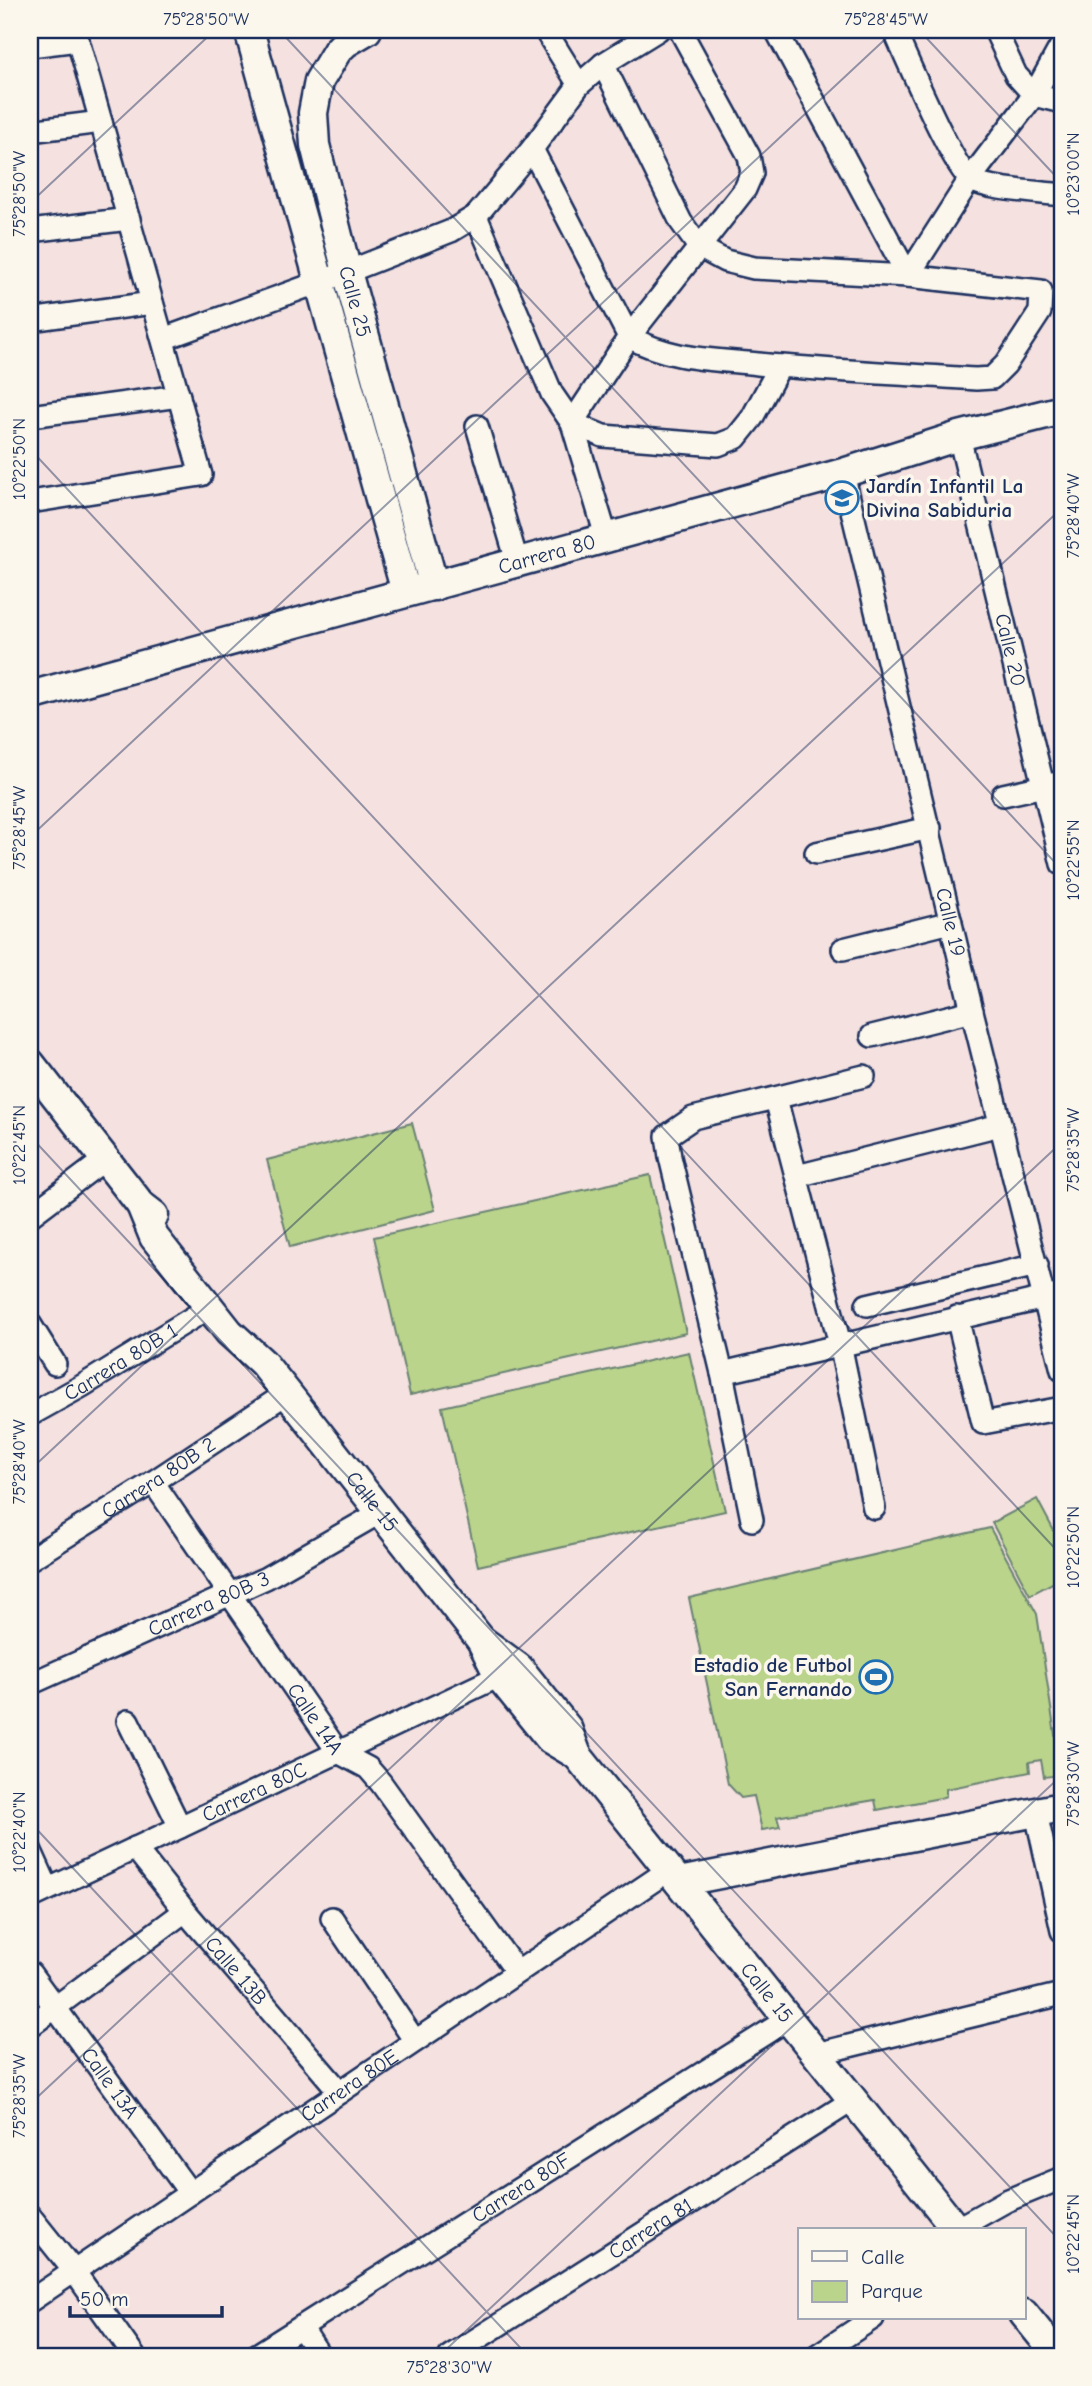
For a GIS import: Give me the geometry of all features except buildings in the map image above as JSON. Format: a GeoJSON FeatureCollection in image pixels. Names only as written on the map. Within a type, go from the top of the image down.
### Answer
{"type":"FeatureCollection","features":[{"type":"Feature","properties":{"kind":"street","name":"Calle 25"},"geometry":{"type":"LineString","coordinates":[[248,30],[406,592]]}},
{"type":"Feature","properties":{"kind":"street","name":"Calle 25"},"geometry":{"type":"LineString","coordinates":[[367,30],[337,51],[319,81],[313,113],[315,145],[433,586]]}},
{"type":"Feature","properties":{"kind":"street"},"geometry":{"type":"LineString","coordinates":[[545,30],[579,85]]}},
{"type":"Feature","properties":{"kind":"street"},"geometry":{"type":"LineString","coordinates":[[163,339],[347,272],[451,231],[476,216],[532,149],[579,85],[603,64],[658,30]]}},
{"type":"Feature","properties":{"kind":"street"},"geometry":{"type":"LineString","coordinates":[[572,423],[629,337],[745,189],[752,173],[749,156],[680,30]]}},
{"type":"Feature","properties":{"kind":"street"},"geometry":{"type":"LineString","coordinates":[[776,30],[908,276]]}},
{"type":"Feature","properties":{"kind":"street"},"geometry":{"type":"LineString","coordinates":[[894,30],[955,158],[970,179],[1001,188],[1062,195]]}},
{"type":"Feature","properties":{"kind":"street"},"geometry":{"type":"LineString","coordinates":[[995,30],[1016,75],[1034,94],[1062,102]]}},
{"type":"Feature","properties":{"kind":"street"},"geometry":{"type":"LineString","coordinates":[[30,46],[76,35],[201,475],[30,502]]}},
{"type":"Feature","properties":{"kind":"street"},"geometry":{"type":"LineString","coordinates":[[908,276],[970,179],[1034,94],[1062,44]]}},
{"type":"Feature","properties":{"kind":"street"},"geometry":{"type":"LineString","coordinates":[[532,149],[629,337],[650,349],[677,356],[780,366],[992,378],[1006,364],[1040,312],[1041,291],[908,276],[754,268],[725,261],[699,247],[681,222],[603,64]]}},
{"type":"Feature","properties":{"kind":"street"},"geometry":{"type":"LineString","coordinates":[[30,131],[101,122]]}},
{"type":"Feature","properties":{"kind":"street"},"geometry":{"type":"LineString","coordinates":[[476,216],[552,394],[572,423],[606,536]]}},
{"type":"Feature","properties":{"kind":"street"},"geometry":{"type":"LineString","coordinates":[[30,230],[129,219]]}},
{"type":"Feature","properties":{"kind":"street"},"geometry":{"type":"LineString","coordinates":[[30,320],[152,303]]}},
{"type":"Feature","properties":{"kind":"street"},"geometry":{"type":"LineString","coordinates":[[572,423],[603,436],[718,445],[736,438],[752,418],[780,366]]}},
{"type":"Feature","properties":{"kind":"street"},"geometry":{"type":"LineString","coordinates":[[30,416],[179,396]]}},
{"type":"Feature","properties":{"kind":"street","name":"Carrera 80"},"geometry":{"type":"LineString","coordinates":[[30,696],[843,472],[959,436],[1062,410]]}},
{"type":"Feature","properties":{"kind":"street"},"geometry":{"type":"LineString","coordinates":[[477,426],[517,561]]}},
{"type":"Feature","properties":{"kind":"street","name":"Calle 20"},"geometry":{"type":"LineString","coordinates":[[959,436],[1053,784],[1062,864]]}},
{"type":"Feature","properties":{"kind":"street","name":"Calle 19"},"geometry":{"type":"LineString","coordinates":[[843,472],[1000,1125],[1037,1265],[1054,1295],[1062,1370]]}},
{"type":"Feature","properties":{"kind":"street"},"geometry":{"type":"LineString","coordinates":[[1003,795],[1053,784]]}},
{"type":"Feature","properties":{"kind":"street"},"geometry":{"type":"LineString","coordinates":[[816,853],[930,828]]}},
{"type":"Feature","properties":{"kind":"street"},"geometry":{"type":"LineString","coordinates":[[843,949],[951,922]]}},
{"type":"Feature","properties":{"kind":"street"},"geometry":{"type":"LineString","coordinates":[[872,1036],[972,1011]]}},
{"type":"Feature","properties":{"kind":"street","name":"Calle 15"},"geometry":{"type":"LineString","coordinates":[[30,1063],[141,1205],[168,1226],[244,1324],[263,1363]]}},
{"type":"Feature","properties":{"kind":"street"},"geometry":{"type":"LineString","coordinates":[[752,1520],[722,1373],[667,1136],[693,1118],[864,1076]]}},
{"type":"Feature","properties":{"kind":"street"},"geometry":{"type":"LineString","coordinates":[[776,1099],[840,1344],[874,1508]]}},
{"type":"Feature","properties":{"kind":"street"},"geometry":{"type":"LineString","coordinates":[[797,1176],[1000,1125]]}},
{"type":"Feature","properties":{"kind":"street"},"geometry":{"type":"LineString","coordinates":[[30,1216],[104,1160]]}},
{"type":"Feature","properties":{"kind":"street","name":"Calle 15"},"geometry":{"type":"LineString","coordinates":[[141,1205],[155,1237],[229,1332],[263,1363],[509,1672],[550,1739],[577,1755],[955,2228]]}},
{"type":"Feature","properties":{"kind":"street"},"geometry":{"type":"LineString","coordinates":[[867,1305],[1037,1265]]}},
{"type":"Feature","properties":{"kind":"street"},"geometry":{"type":"LineString","coordinates":[[722,1373],[1054,1295]]}},
{"type":"Feature","properties":{"kind":"street","name":"Carrera 80B 1"},"geometry":{"type":"LineString","coordinates":[[30,1415],[210,1307]]}},
{"type":"Feature","properties":{"kind":"street"},"geometry":{"type":"LineString","coordinates":[[957,1317],[983,1423],[1062,1408]]}},
{"type":"Feature","properties":{"kind":"street"},"geometry":{"type":"LineString","coordinates":[[30,1324],[55,1364]]}},
{"type":"Feature","properties":{"kind":"street","name":"Carrera 80B 2"},"geometry":{"type":"LineString","coordinates":[[30,1559],[287,1393]]}},
{"type":"Feature","properties":{"kind":"street","name":"Calle 14A"},"geometry":{"type":"LineString","coordinates":[[153,1482],[338,1752],[368,1768],[381,1783],[517,1972]]}},
{"type":"Feature","properties":{"kind":"street","name":"Carrera 80B 3"},"geometry":{"type":"LineString","coordinates":[[30,1684],[267,1578],[381,1512]]}},
{"type":"Feature","properties":{"kind":"street","name":"Carrera 80C"},"geometry":{"type":"LineString","coordinates":[[39,1893],[509,1672]]}},
{"type":"Feature","properties":{"kind":"street"},"geometry":{"type":"LineString","coordinates":[[128,1721],[180,1827]]}},
{"type":"Feature","properties":{"kind":"street"},"geometry":{"type":"LineString","coordinates":[[674,1876],[1049,1810],[1062,1931]]}},
{"type":"Feature","properties":{"kind":"street","name":"Calle 13B"},"geometry":{"type":"LineString","coordinates":[[135,1848],[185,1911],[340,2092]]}},
{"type":"Feature","properties":{"kind":"street"},"geometry":{"type":"LineString","coordinates":[[30,1849],[39,1893]]}},
{"type":"Feature","properties":{"kind":"street","name":"Carrera 80E"},"geometry":{"type":"LineString","coordinates":[[30,2301],[517,1972],[674,1876]]}},
{"type":"Feature","properties":{"kind":"street"},"geometry":{"type":"LineString","coordinates":[[30,2026],[185,1911]]}},
{"type":"Feature","properties":{"kind":"street"},"geometry":{"type":"LineString","coordinates":[[332,1918],[415,2041]]}},
{"type":"Feature","properties":{"kind":"street","name":"Calle 13A"},"geometry":{"type":"LineString","coordinates":[[30,1973],[190,2193]]}},
{"type":"Feature","properties":{"kind":"street"},"geometry":{"type":"LineString","coordinates":[[817,2054],[1062,1994]]}},
{"type":"Feature","properties":{"kind":"street","name":"Carrera 80F"},"geometry":{"type":"LineString","coordinates":[[255,2356],[788,2019]]}},
{"type":"Feature","properties":{"kind":"street","name":"Carrera 81"},"geometry":{"type":"LineString","coordinates":[[450,2356],[853,2100]]}},
{"type":"Feature","properties":{"kind":"street"},"geometry":{"type":"LineString","coordinates":[[960,2228],[1006,2201],[1062,2178]]}},
{"type":"Feature","properties":{"kind":"street"},"geometry":{"type":"LineString","coordinates":[[30,2216],[74,2271],[134,2356]]}},
{"type":"Feature","properties":{"kind":"street"},"geometry":{"type":"LineString","coordinates":[[1026,2316],[1058,2356]]}},
{"type":"Feature","properties":{"kind":"street"},"geometry":{"type":"LineString","coordinates":[[816,2356],[870,2320]]}},
{"type":"Feature","properties":{"kind":"street"},"geometry":{"type":"LineString","coordinates":[[301,2327],[320,2356]]}},
{"type":"Feature","properties":{"kind":"green space"},"geometry":{"type":"Polygon","coordinates":[[[412,1123],[435,1210],[290,1247],[267,1160],[412,1123]]]}},
{"type":"Feature","properties":{"kind":"green space"},"geometry":{"type":"Polygon","coordinates":[[[650,1175],[686,1333],[410,1395],[374,1237],[650,1175]]]}},
{"type":"Feature","properties":{"kind":"green space"},"geometry":{"type":"Polygon","coordinates":[[[689,1352],[725,1511],[478,1566],[442,1407],[689,1352]]]}},
{"type":"Feature","properties":{"kind":"green space"},"geometry":{"type":"Polygon","coordinates":[[[1037,1499],[1062,1546],[1062,1578],[1030,1595],[992,1523],[1037,1499]]]}},
{"type":"Feature","properties":{"kind":"green space","name":"Estadio de Futbol San Fernando"},"geometry":{"type":"Polygon","coordinates":[[[990,1528],[1037,1614],[1061,1775],[1044,1777],[1041,1760],[1029,1762],[1030,1772],[946,1789],[946,1796],[940,1798],[877,1810],[875,1800],[782,1816],[777,1817],[780,1827],[762,1830],[754,1796],[741,1798],[728,1784],[689,1598],[990,1528]]]}},
{"type":"Feature","properties":{"kind":"place","name":"Jardín Infantil La Divina Sabiduria"},"geometry":{"type":"Point","coordinates":[842,498]}},
{"type":"Feature","properties":{"kind":"place","name":"Estadio de Futbol San Fernando"},"geometry":{"type":"Point","coordinates":[876,1677]}}]}
